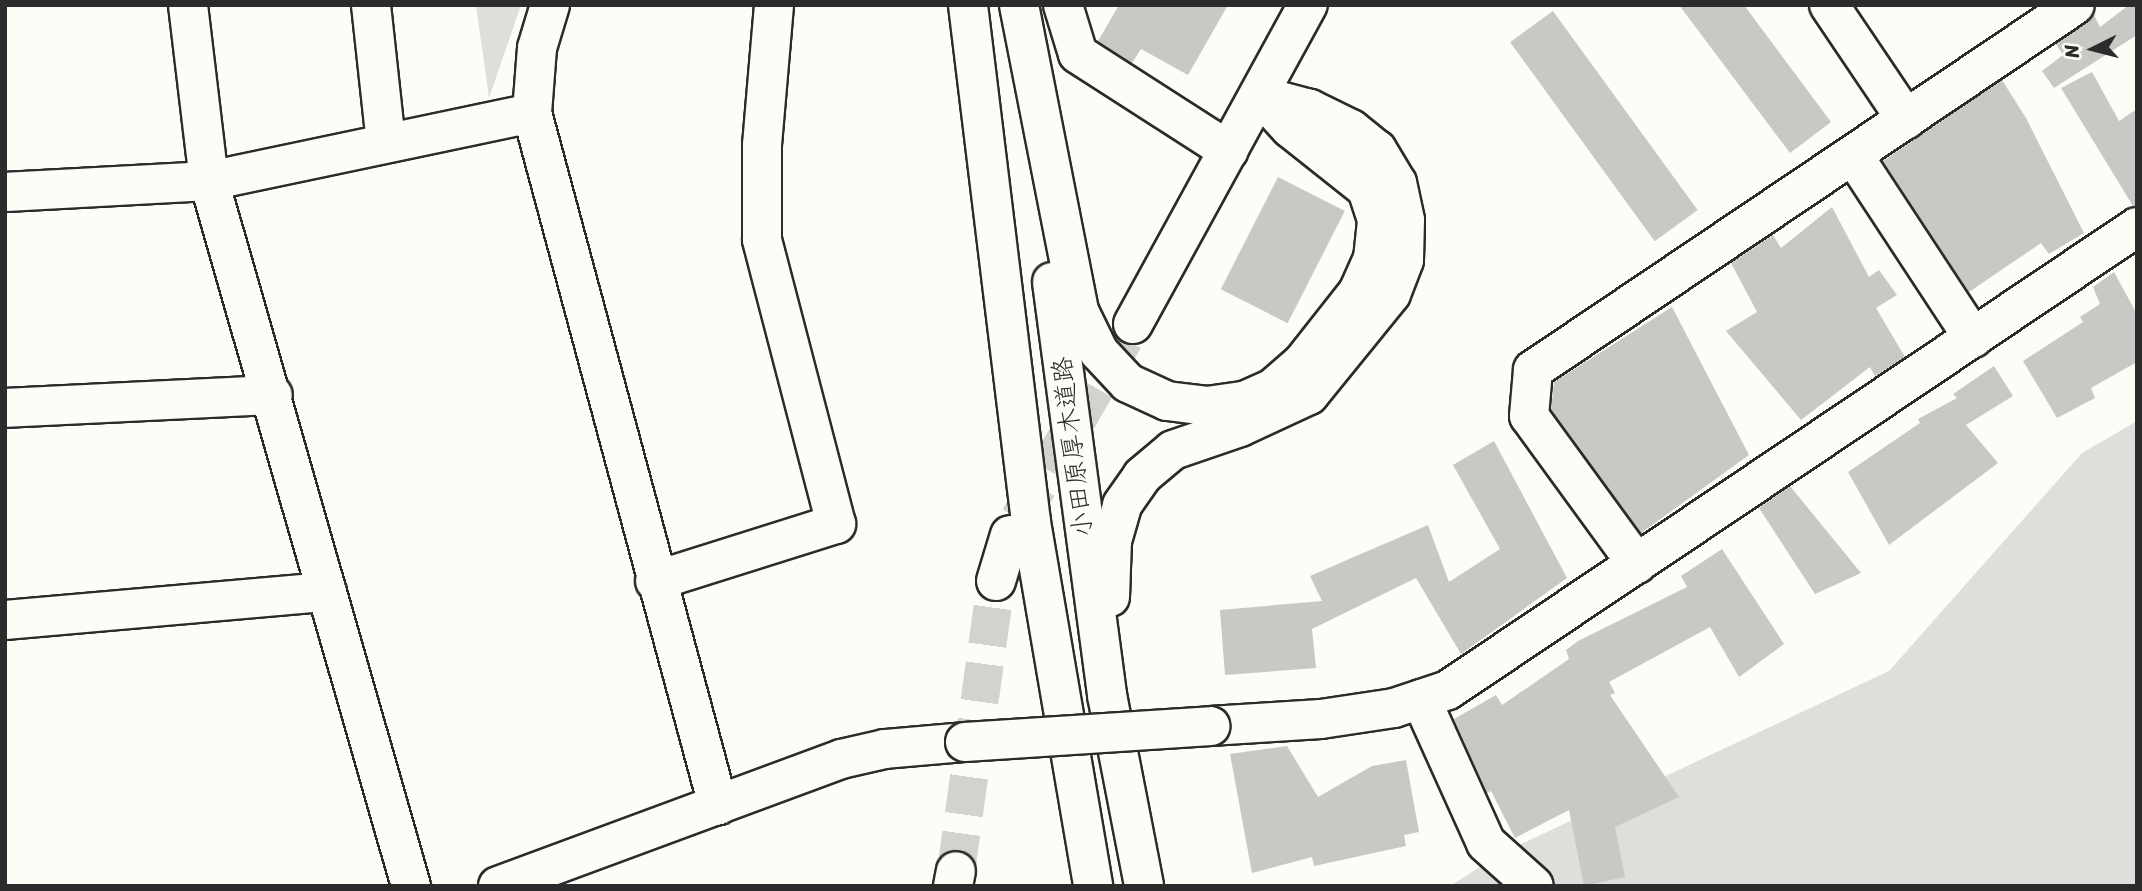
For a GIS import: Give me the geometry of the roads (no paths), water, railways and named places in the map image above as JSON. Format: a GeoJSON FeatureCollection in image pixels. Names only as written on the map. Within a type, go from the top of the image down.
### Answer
{"type":"FeatureCollection","features":[{"type":"Feature","properties":{"kind":"main road"},"geometry":{"type":"LineString","coordinates":[[188,5],[209,181],[411,886]]}},
{"type":"Feature","properties":{"kind":"main road"},"geometry":{"type":"LineString","coordinates":[[371,5],[386,143]]}},
{"type":"Feature","properties":{"kind":"main road"},"geometry":{"type":"LineString","coordinates":[[550,5],[537,48],[532,113],[655,581],[718,805]]}},
{"type":"Feature","properties":{"kind":"main road"},"geometry":{"type":"LineString","coordinates":[[655,581],[836,524],[762,239],[762,145],[774,5]]}},
{"type":"Feature","properties":{"kind":"main road","name":"小田原厚木道路"},"geometry":{"type":"LineString","coordinates":[[968,5],[1031,522],[1093,886]]}},
{"type":"Feature","properties":{"kind":"main road"},"geometry":{"type":"LineString","coordinates":[[1018,5],[1079,311],[1099,352],[1128,383],[1167,401],[1207,407],[1244,401],[1273,388],[1302,363],[1358,292],[1373,259],[1377,220],[1367,189],[1290,128],[1261,96]]}},
{"type":"Feature","properties":{"kind":"main road","name":"小田原厚木道路"},"geometry":{"type":"LineString","coordinates":[[1018,5],[1107,695],[1144,886]]}},
{"type":"Feature","properties":{"kind":"main road"},"geometry":{"type":"LineString","coordinates":[[1063,5],[1078,54],[1229,151]]}},
{"type":"Feature","properties":{"kind":"main road"},"geometry":{"type":"LineString","coordinates":[[1133,324],[1261,96],[1308,5]]}},
{"type":"Feature","properties":{"kind":"main road"},"geometry":{"type":"LineString","coordinates":[[1829,5],[1906,119]]}},
{"type":"Feature","properties":{"kind":"main road"},"geometry":{"type":"LineString","coordinates":[[1637,564],[1529,416],[1533,370],[2075,5]]}},
{"type":"Feature","properties":{"kind":"main road"},"geometry":{"type":"LineString","coordinates":[[1107,695],[1112,541],[1122,505],[1135,485],[1172,450],[1240,427],[1310,395],[1391,294],[1404,260],[1405,220],[1397,184],[1377,150],[1350,129],[1310,109],[1261,96]]}},
{"type":"Feature","properties":{"kind":"main road"},"geometry":{"type":"LineString","coordinates":[[5,192],[209,181],[532,113]]}},
{"type":"Feature","properties":{"kind":"main road"},"geometry":{"type":"LineString","coordinates":[[1853,155],[1973,338]]}},
{"type":"Feature","properties":{"kind":"main road"},"geometry":{"type":"LineString","coordinates":[[498,886],[841,759],[885,749],[1321,719],[1394,708],[1448,690],[2137,227]]}},
{"type":"Feature","properties":{"kind":"main road"},"geometry":{"type":"LineString","coordinates":[[5,408],[272,395]]}},
{"type":"Feature","properties":{"kind":"main road"},"geometry":{"type":"LineString","coordinates":[[996,581],[1010,535]]}},
{"type":"Feature","properties":{"kind":"main road"},"geometry":{"type":"LineString","coordinates":[[5,620],[327,592]]}},
{"type":"Feature","properties":{"kind":"main road"},"geometry":{"type":"LineString","coordinates":[[1421,699],[1486,842],[1534,886]]}},
{"type":"Feature","properties":{"kind":"tunnel"},"geometry":{"type":"LineString","coordinates":[[1019,519],[1133,324]]}},
{"type":"Feature","properties":{"kind":"tunnel"},"geometry":{"type":"LineString","coordinates":[[956,871],[996,581]]}}]}
